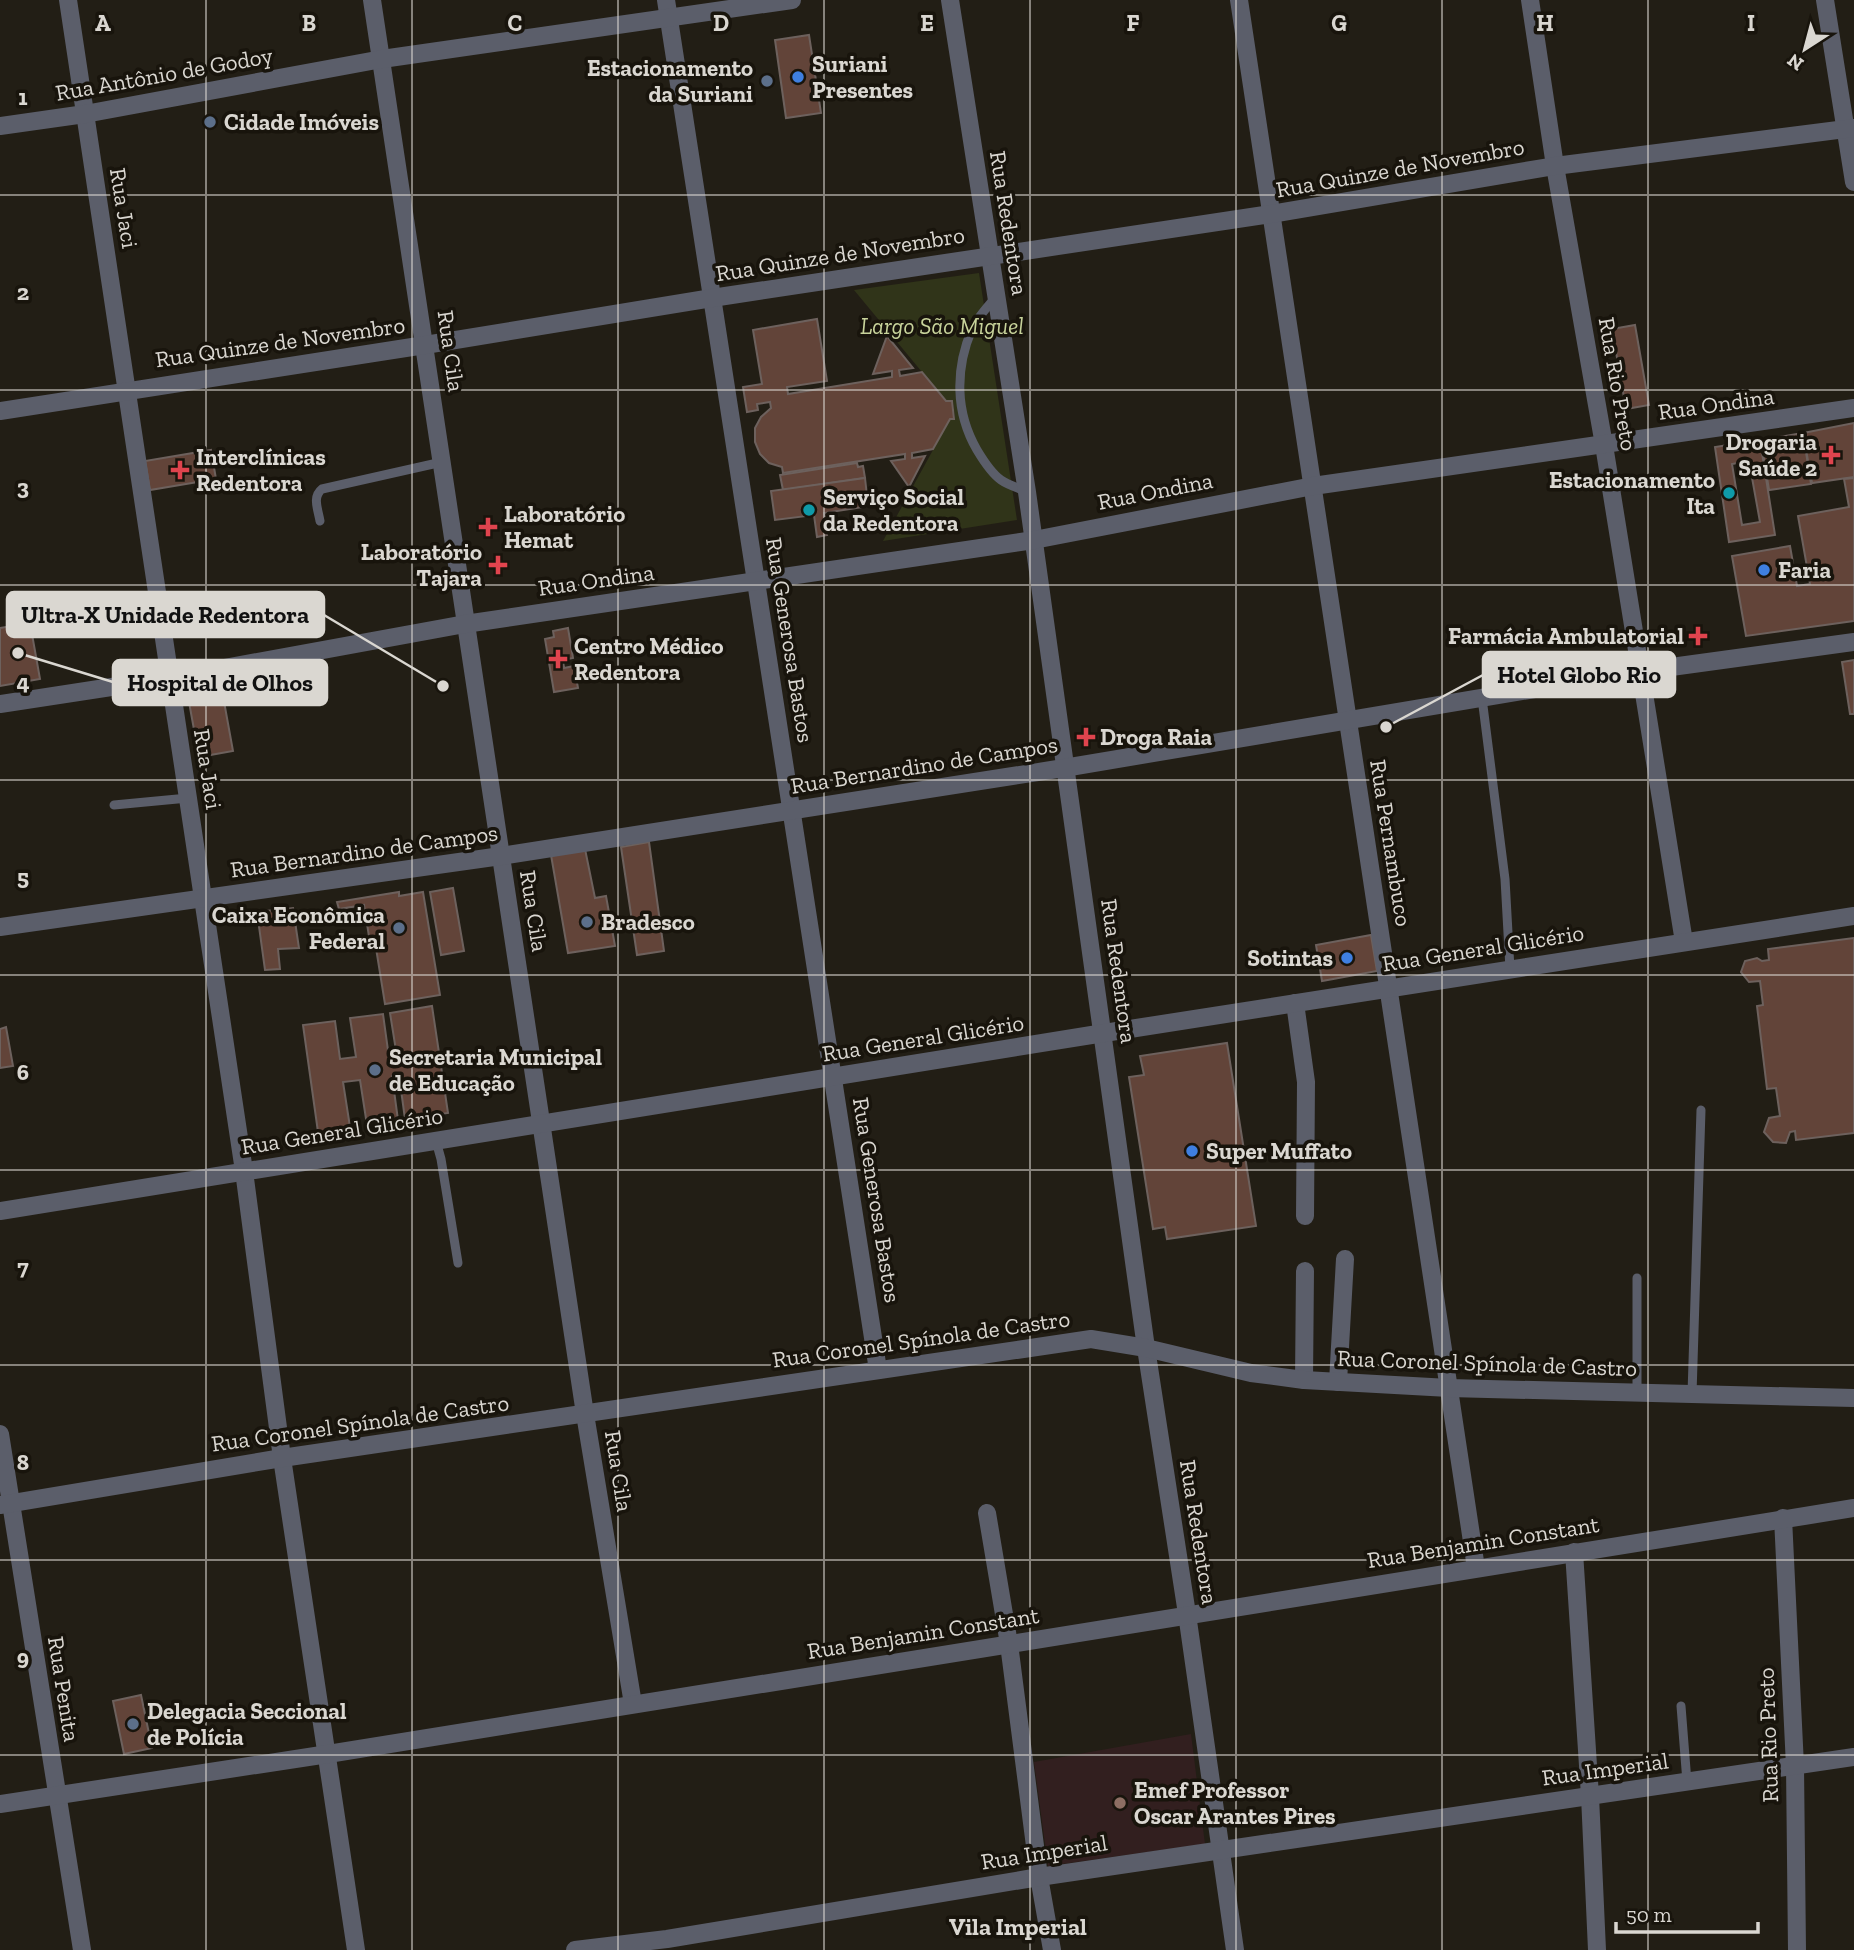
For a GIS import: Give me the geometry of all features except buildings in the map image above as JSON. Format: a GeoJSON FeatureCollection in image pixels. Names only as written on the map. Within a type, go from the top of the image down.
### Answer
{"type":"FeatureCollection","features":[{"type":"Feature","properties":{"kind":"street","name":"Rua Jaci"},"geometry":{"type":"LineString","coordinates":[[68,0],[244,1171],[282,1458],[356,1950]]}},
{"type":"Feature","properties":{"kind":"street","name":"Rua Cila"},"geometry":{"type":"LineString","coordinates":[[372,0],[584,1414],[633,1704]]}},
{"type":"Feature","properties":{"kind":"street","name":"Rua Antônio de Godoy"},"geometry":{"type":"LineString","coordinates":[[0,126],[85,114],[667,9],[792,0]]}},
{"type":"Feature","properties":{"kind":"street","name":"Rua Redentora"},"geometry":{"type":"LineString","coordinates":[[950,0],[1027,492],[1146,1348],[1236,1950]]}},
{"type":"Feature","properties":{"kind":"street","name":"Rua Pernambuco"},"geometry":{"type":"LineString","coordinates":[[1239,0],[1476,1568]]}},
{"type":"Feature","properties":{"kind":"street","name":"Rua Rio Preto"},"geometry":{"type":"LineString","coordinates":[[1530,0],[1642,671],[1684,942]]}},
{"type":"Feature","properties":{"kind":"street"},"geometry":{"type":"LineString","coordinates":[[1825,0],[1850,128],[1854,182]]}},
{"type":"Feature","properties":{"kind":"street","name":"Rua Generosa Bastos"},"geometry":{"type":"LineString","coordinates":[[667,9],[878,1370]]}},
{"type":"Feature","properties":{"kind":"street","name":"Rua Quinze de Novembro"},"geometry":{"type":"LineString","coordinates":[[0,411],[712,298],[1271,214],[1556,166],[1850,128]]}},
{"type":"Feature","properties":{"kind":"street","name":"Rua Ondina"},"geometry":{"type":"LineString","coordinates":[[0,704],[170,678],[466,624],[1034,540],[1313,486],[1854,408]]}},
{"type":"Feature","properties":{"kind":"street","name":"Rua Bernardino de Campos"},"geometry":{"type":"LineString","coordinates":[[0,927],[501,856],[1064,768],[1642,671],[1854,642]]}},
{"type":"Feature","properties":{"kind":"street","name":"Rua General Glicério"},"geometry":{"type":"LineString","coordinates":[[0,1211],[1104,1033],[1854,916]]}},
{"type":"Feature","properties":{"kind":"street"},"geometry":{"type":"LineString","coordinates":[[1295,1003],[1306,1082],[1305,1216]]}},
{"type":"Feature","properties":{"kind":"street"},"geometry":{"type":"LineString","coordinates":[[1338,1382],[1345,1259]]}},
{"type":"Feature","properties":{"kind":"street"},"geometry":{"type":"LineString","coordinates":[[1304,1380],[1305,1271]]}},
{"type":"Feature","properties":{"kind":"street","name":"Rua Coronel Spínola de Castro"},"geometry":{"type":"LineString","coordinates":[[5,1504],[282,1458],[1091,1339],[1146,1348],[1251,1373],[1304,1380],[1449,1388],[1854,1398]]}},
{"type":"Feature","properties":{"kind":"street","name":"Rua Penita"},"geometry":{"type":"LineString","coordinates":[[0,1434],[5,1504],[82,1950]]}},
{"type":"Feature","properties":{"kind":"street","name":"Rua Benjamin Constant"},"geometry":{"type":"LineString","coordinates":[[0,1804],[328,1754],[1854,1508]]}},
{"type":"Feature","properties":{"kind":"street"},"geometry":{"type":"LineString","coordinates":[[987,1513],[1009,1644],[1039,1877],[1052,1950]]}},
{"type":"Feature","properties":{"kind":"street","name":"Rua Rio Preto"},"geometry":{"type":"LineString","coordinates":[[1783,1518],[1795,1766],[1797,1950]]}},
{"type":"Feature","properties":{"kind":"street"},"geometry":{"type":"LineString","coordinates":[[1574,1552],[1597,1950]]}},
{"type":"Feature","properties":{"kind":"street","name":"Rua Imperial"},"geometry":{"type":"LineString","coordinates":[[575,1950],[668,1944],[1039,1877],[1854,1757]]}},
{"type":"Feature","properties":{"kind":"lane"},"geometry":{"type":"LineString","coordinates":[[996,296],[973,327],[962,359],[960,408],[968,435],[999,480],[1027,492]]}},
{"type":"Feature","properties":{"kind":"lane"},"geometry":{"type":"LineString","coordinates":[[320,520],[316,498],[322,489],[442,462]]}},
{"type":"Feature","properties":{"kind":"lane"},"geometry":{"type":"LineString","coordinates":[[1482,698],[1505,878],[1510,969]]}},
{"type":"Feature","properties":{"kind":"lane"},"geometry":{"type":"LineString","coordinates":[[114,805],[188,798]]}},
{"type":"Feature","properties":{"kind":"lane"},"geometry":{"type":"LineString","coordinates":[[1692,1394],[1701,1110]]}},
{"type":"Feature","properties":{"kind":"lane"},"geometry":{"type":"LineString","coordinates":[[436,1141],[458,1263]]}},
{"type":"Feature","properties":{"kind":"lane"},"geometry":{"type":"LineString","coordinates":[[1637,1278],[1637,1393]]}},
{"type":"Feature","properties":{"kind":"lane"},"geometry":{"type":"LineString","coordinates":[[1681,1706],[1687,1782]]}},
{"type":"Feature","properties":{"kind":"shaded area","name":"Emef Professor Oscar Arantes Pires"},"geometry":{"type":"Polygon","coordinates":[[[1191,1734],[1205,1844],[1048,1866],[1034,1762],[1191,1734]]]}},
{"type":"Feature","properties":{"kind":"green space","name":"Largo São Miguel"},"geometry":{"type":"Polygon","coordinates":[[[979,273],[1017,520],[883,541],[950,419],[955,419],[953,401],[946,401],[854,290],[979,273]]]}},
{"type":"Feature","properties":{"kind":"place","name":"Suriani Presentes"},"geometry":{"type":"Point","coordinates":[798,77]}},
{"type":"Feature","properties":{"kind":"place","name":"Estacionamento da Suriani"},"geometry":{"type":"Point","coordinates":[767,81]}},
{"type":"Feature","properties":{"kind":"place","name":"Cidade Imóveis"},"geometry":{"type":"Point","coordinates":[210,122]}},
{"type":"Feature","properties":{"kind":"place","name":"Drogaria Saúde 2"},"geometry":{"type":"Point","coordinates":[1831,455]}},
{"type":"Feature","properties":{"kind":"place","name":"Interclínicas Redentora"},"geometry":{"type":"Point","coordinates":[180,470]}},
{"type":"Feature","properties":{"kind":"place","name":"Estacionamento Ita"},"geometry":{"type":"Point","coordinates":[1729,493]}},
{"type":"Feature","properties":{"kind":"place","name":"Serviço Social da Redentora"},"geometry":{"type":"Point","coordinates":[809,510]}},
{"type":"Feature","properties":{"kind":"place","name":"Laboratório Hemat"},"geometry":{"type":"Point","coordinates":[488,527]}},
{"type":"Feature","properties":{"kind":"place","name":"Laboratório Tajara"},"geometry":{"type":"Point","coordinates":[498,565]}},
{"type":"Feature","properties":{"kind":"place","name":"Faria"},"geometry":{"type":"Point","coordinates":[1764,570]}},
{"type":"Feature","properties":{"kind":"place","name":"Farmácia Ambulatorial"},"geometry":{"type":"Point","coordinates":[1698,636]}},
{"type":"Feature","properties":{"kind":"place","name":"Hospital de Olhos"},"geometry":{"type":"Point","coordinates":[18,653]}},
{"type":"Feature","properties":{"kind":"place","name":"Centro Médico Redentora"},"geometry":{"type":"Point","coordinates":[558,659]}},
{"type":"Feature","properties":{"kind":"place","name":"Ultra-X Unidade Redentora"},"geometry":{"type":"Point","coordinates":[443,686]}},
{"type":"Feature","properties":{"kind":"place","name":"Hotel Globo Rio"},"geometry":{"type":"Point","coordinates":[1386,727]}},
{"type":"Feature","properties":{"kind":"place","name":"Droga Raia"},"geometry":{"type":"Point","coordinates":[1086,737]}},
{"type":"Feature","properties":{"kind":"place","name":"Bradesco"},"geometry":{"type":"Point","coordinates":[587,922]}},
{"type":"Feature","properties":{"kind":"place","name":"Caixa Econômica Federal"},"geometry":{"type":"Point","coordinates":[399,928]}},
{"type":"Feature","properties":{"kind":"place","name":"Sotintas"},"geometry":{"type":"Point","coordinates":[1347,958]}},
{"type":"Feature","properties":{"kind":"place","name":"Secretaria Municipal de Educação"},"geometry":{"type":"Point","coordinates":[375,1070]}},
{"type":"Feature","properties":{"kind":"place","name":"Super Muffato"},"geometry":{"type":"Point","coordinates":[1192,1151]}},
{"type":"Feature","properties":{"kind":"place","name":"Delegacia Seccional de Polícia"},"geometry":{"type":"Point","coordinates":[133,1724]}},
{"type":"Feature","properties":{"kind":"place","name":"Emef Professor Oscar Arantes Pires"},"geometry":{"type":"Point","coordinates":[1120,1803]}},
{"type":"Feature","properties":{"kind":"district","name":"Vila Imperial"},"geometry":{"type":"Point","coordinates":[1018,1926]}}]}
